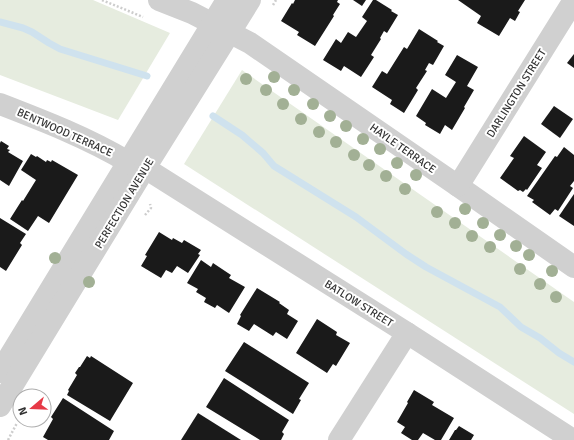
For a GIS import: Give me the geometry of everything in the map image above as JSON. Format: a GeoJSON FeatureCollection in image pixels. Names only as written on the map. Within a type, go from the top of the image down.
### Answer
{"type":"FeatureCollection","features":[{"type":"Feature","properties":{"kind":"street","name":"HAYLE TERRACE"},"geometry":{"type":"LineString","coordinates":[[158,0],[192,13],[250,43],[574,267]]}},
{"type":"Feature","properties":{"kind":"street","name":"PERFECTION AVENUE"},"geometry":{"type":"LineString","coordinates":[[221,28],[227,0]]}},
{"type":"Feature","properties":{"kind":"street","name":"PERFECTION AVENUE"},"geometry":{"type":"LineString","coordinates":[[0,406],[137,165],[221,28],[250,0]]}},
{"type":"Feature","properties":{"kind":"street","name":"DARLINGTON STREET"},"geometry":{"type":"LineString","coordinates":[[458,186],[574,0]]}},
{"type":"Feature","properties":{"kind":"street","name":"BENTWOOD TERRACE"},"geometry":{"type":"LineString","coordinates":[[0,104],[89,141],[137,165]]}},
{"type":"Feature","properties":{"kind":"street","name":"PERFECTION AVENUE"},"geometry":{"type":"LineString","coordinates":[[0,372],[137,165]]}},
{"type":"Feature","properties":{"kind":"street","name":"BATLOW STREET"},"geometry":{"type":"LineString","coordinates":[[137,165],[407,333],[573,440]]}},
{"type":"Feature","properties":{"kind":"street"},"geometry":{"type":"LineString","coordinates":[[339,440],[407,333]]}},
{"type":"Feature","properties":{"kind":"path"},"geometry":{"type":"LineString","coordinates":[[8,440],[14,428]]}},
{"type":"Feature","properties":{"kind":"shaded area"},"geometry":{"type":"Polygon","coordinates":[[[0,0],[93,0],[170,33],[118,120],[0,75],[0,0]]]}},
{"type":"Feature","properties":{"kind":"shaded area"},"geometry":{"type":"Polygon","coordinates":[[[242,70],[574,302],[574,414],[184,164],[242,70]]]}},
{"type":"Feature","properties":{"kind":"building"},"geometry":{"type":"Polygon","coordinates":[[[295,0],[338,0],[337,2],[340,4],[315,46],[297,35],[299,32],[281,21],[295,0]]]}},
{"type":"Feature","properties":{"kind":"building"},"geometry":{"type":"Polygon","coordinates":[[[353,0],[366,0],[362,6],[353,0]]]}},
{"type":"Feature","properties":{"kind":"building"},"geometry":{"type":"Polygon","coordinates":[[[373,0],[376,0],[398,15],[387,33],[384,31],[371,55],[374,57],[361,77],[344,66],[341,71],[323,60],[336,39],[341,43],[348,32],[356,37],[367,21],[362,17],[373,0]]]}},
{"type":"Feature","properties":{"kind":"building"},"geometry":{"type":"Polygon","coordinates":[[[458,0],[525,0],[518,11],[520,12],[515,21],[510,18],[499,36],[477,23],[481,16],[458,0]]]}},
{"type":"Feature","properties":{"kind":"building"},"geometry":{"type":"Polygon","coordinates":[[[419,29],[444,46],[433,65],[429,63],[425,70],[427,71],[416,88],[418,90],[404,113],[390,104],[392,100],[372,87],[382,71],[387,74],[404,47],[407,49],[419,29]]]}},
{"type":"Feature","properties":{"kind":"building"},"geometry":{"type":"Polygon","coordinates":[[[574,54],[574,68],[567,63],[574,54]]]}},
{"type":"Feature","properties":{"kind":"building"},"geometry":{"type":"Polygon","coordinates":[[[457,55],[478,67],[467,86],[474,90],[452,130],[445,125],[440,134],[425,125],[426,123],[416,116],[432,89],[446,98],[456,82],[445,75],[457,55]]]}},
{"type":"Feature","properties":{"kind":"building"},"geometry":{"type":"Polygon","coordinates":[[[554,106],[573,119],[560,138],[541,124],[554,106]]]}},
{"type":"Feature","properties":{"kind":"building"},"geometry":{"type":"Polygon","coordinates":[[[524,136],[546,152],[537,165],[542,168],[527,190],[526,189],[523,192],[520,190],[518,191],[500,178],[514,158],[510,156],[524,136]]]}},
{"type":"Feature","properties":{"kind":"building"},"geometry":{"type":"Polygon","coordinates":[[[1,141],[9,146],[7,149],[10,150],[8,152],[23,161],[9,186],[0,180],[1,141]]]}},
{"type":"Feature","properties":{"kind":"building"},"geometry":{"type":"Polygon","coordinates":[[[564,147],[574,155],[574,181],[570,186],[573,188],[558,211],[555,209],[550,215],[532,202],[534,200],[527,196],[555,156],[557,157],[564,147]]]}},
{"type":"Feature","properties":{"kind":"building"},"geometry":{"type":"Polygon","coordinates":[[[31,154],[46,162],[47,160],[51,162],[52,160],[78,175],[49,223],[38,216],[28,231],[10,219],[36,180],[21,170],[31,154]]]}},
{"type":"Feature","properties":{"kind":"building"},"geometry":{"type":"Polygon","coordinates":[[[574,194],[574,226],[559,216],[574,194]]]}},
{"type":"Feature","properties":{"kind":"building"},"geometry":{"type":"Polygon","coordinates":[[[0,218],[26,234],[20,243],[22,245],[6,271],[0,267],[0,218]]]}},
{"type":"Feature","properties":{"kind":"building"},"geometry":{"type":"Polygon","coordinates":[[[159,232],[172,240],[173,238],[182,243],[184,240],[201,250],[198,254],[200,255],[188,273],[177,266],[172,273],[166,270],[161,278],[141,266],[147,256],[145,255],[159,232]]]}},
{"type":"Feature","properties":{"kind":"building"},"geometry":{"type":"Polygon","coordinates":[[[201,260],[211,267],[213,263],[231,275],[229,278],[245,287],[229,313],[217,305],[215,308],[204,302],[206,298],[196,292],[198,289],[187,283],[201,260]]]}},
{"type":"Feature","properties":{"kind":"building"},"geometry":{"type":"Polygon","coordinates":[[[257,288],[280,302],[279,303],[289,310],[287,314],[298,321],[287,339],[276,332],[273,336],[254,324],[249,331],[237,324],[241,316],[240,315],[257,288]]]}},
{"type":"Feature","properties":{"kind":"building"},"geometry":{"type":"Polygon","coordinates":[[[317,319],[337,332],[336,335],[350,343],[336,366],[333,364],[327,373],[296,353],[317,319]]]}},
{"type":"Feature","properties":{"kind":"building"},"geometry":{"type":"Polygon","coordinates":[[[244,342],[309,383],[299,399],[301,400],[293,414],[225,371],[244,342]]]}},
{"type":"Feature","properties":{"kind":"building"},"geometry":{"type":"Polygon","coordinates":[[[87,356],[90,358],[91,356],[133,383],[110,421],[67,395],[68,390],[77,375],[75,373],[87,356]]]}},
{"type":"Feature","properties":{"kind":"building"},"geometry":{"type":"Polygon","coordinates":[[[224,378],[289,420],[282,432],[284,434],[281,440],[260,440],[206,407],[224,378]]]}},
{"type":"Feature","properties":{"kind":"building"},"geometry":{"type":"Polygon","coordinates":[[[414,390],[434,402],[432,405],[454,418],[441,440],[435,440],[423,433],[418,440],[412,440],[401,433],[405,427],[397,422],[414,390]]]}},
{"type":"Feature","properties":{"kind":"building"},"geometry":{"type":"Polygon","coordinates":[[[63,398],[114,431],[109,440],[48,440],[43,437],[48,428],[52,428],[52,415],[63,398]]]}},
{"type":"Feature","properties":{"kind":"building"},"geometry":{"type":"Polygon","coordinates":[[[198,413],[241,440],[181,440],[198,413]]]}},
{"type":"Feature","properties":{"kind":"building"},"geometry":{"type":"Polygon","coordinates":[[[459,426],[474,435],[471,440],[449,440],[459,426]]]}},
{"type":"Feature","properties":{"kind":"waterway"},"geometry":{"type":"LineString","coordinates":[[0,22],[32,32],[60,49],[147,76]]}},
{"type":"Feature","properties":{"kind":"waterway"},"geometry":{"type":"LineString","coordinates":[[213,116],[242,135],[263,153],[274,166],[356,217],[426,267],[500,307],[521,327],[540,338],[559,353],[574,362]]}}]}
